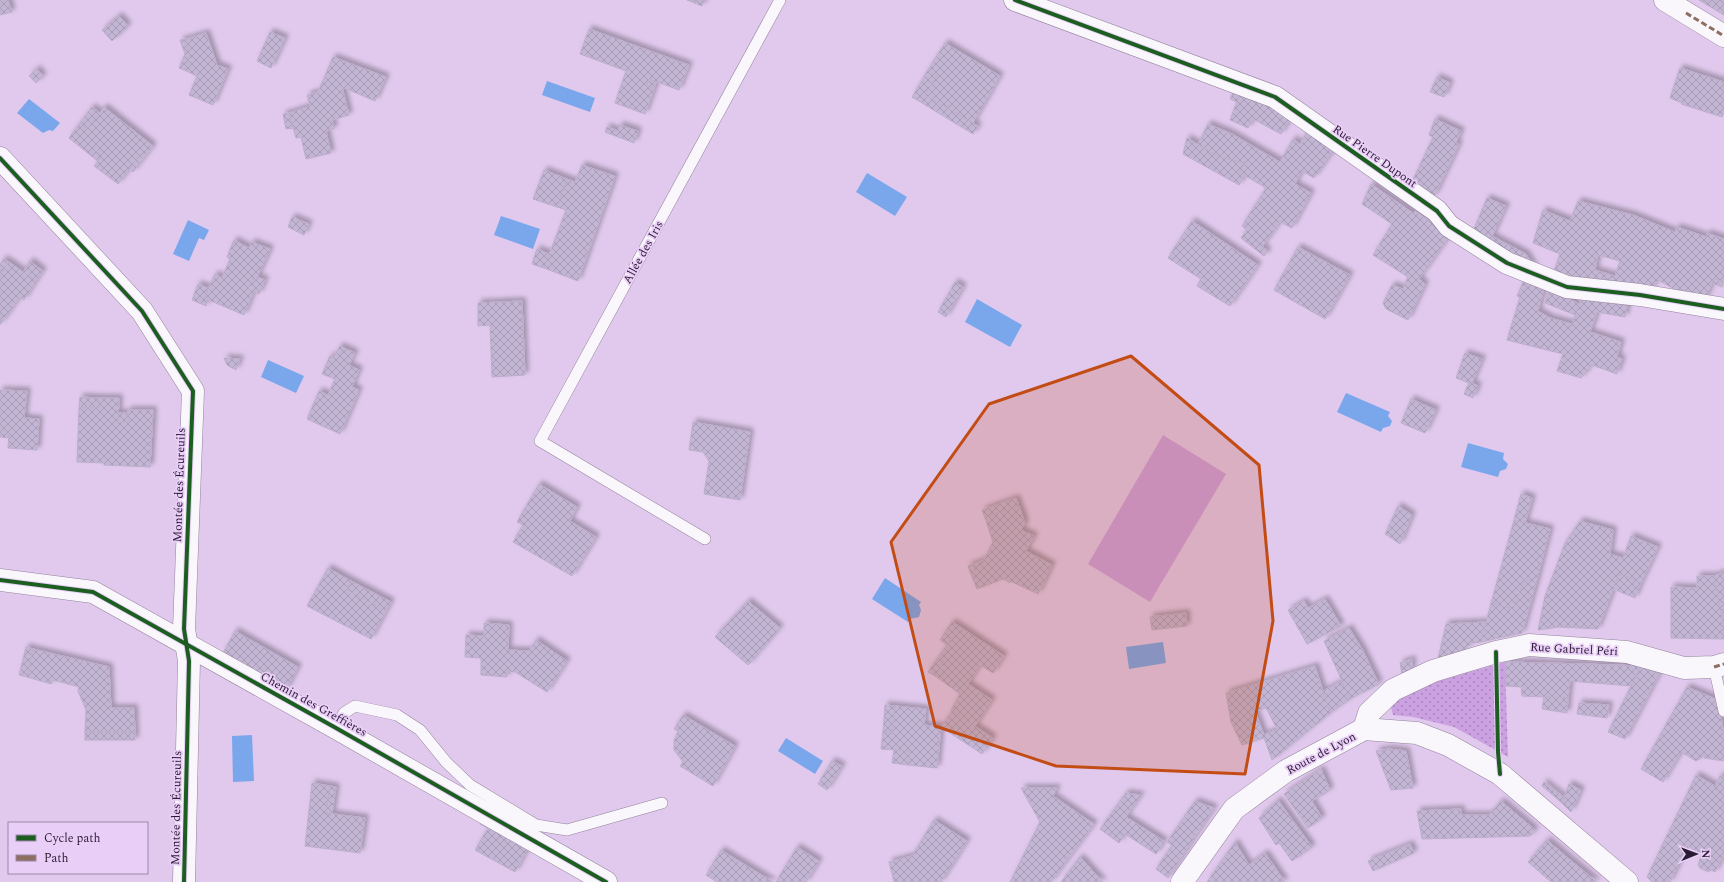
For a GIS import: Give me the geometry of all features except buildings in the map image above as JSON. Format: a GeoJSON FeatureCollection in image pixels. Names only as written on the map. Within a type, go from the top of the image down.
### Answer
{"type":"FeatureCollection","features":[{"type":"Feature","properties":{"kind":"street","name":"Rue Pierre Dupont"},"geometry":{"type":"LineString","coordinates":[[1015,0],[1275,97],[1437,211],[1449,226],[1507,263],[1567,287],[1640,295],[1724,309]]}},
{"type":"Feature","properties":{"kind":"street"},"geometry":{"type":"LineString","coordinates":[[1665,0],[1724,36]]}},
{"type":"Feature","properties":{"kind":"street","name":"Montée des Écureuils"},"geometry":{"type":"LineString","coordinates":[[0,158],[142,311],[193,391],[184,629],[188,645],[189,661],[184,882]]}},
{"type":"Feature","properties":{"kind":"street","name":"Chemin des Greffières"},"geometry":{"type":"LineString","coordinates":[[0,580],[93,592],[606,882]]}},
{"type":"Feature","properties":{"kind":"street","name":"Rue Gabriel Péri"},"geometry":{"type":"LineString","coordinates":[[1364,729],[1368,713],[1394,690],[1434,671],[1496,652],[1529,645],[1626,652],[1684,668],[1721,668]]}},
{"type":"Feature","properties":{"kind":"street","name":"Route de Lyon"},"geometry":{"type":"LineString","coordinates":[[1182,882],[1234,809],[1286,771],[1364,729],[1417,733],[1448,745],[1500,774],[1627,882]]}},
{"type":"Feature","properties":{"kind":"lane","name":"Allée des Iris"},"geometry":{"type":"LineString","coordinates":[[705,539],[540,441],[780,0]]}},
{"type":"Feature","properties":{"kind":"lane"},"geometry":{"type":"LineString","coordinates":[[1721,668],[1724,711]]}},
{"type":"Feature","properties":{"kind":"lane"},"geometry":{"type":"LineString","coordinates":[[336,728],[344,713],[355,706],[397,715],[420,730],[446,762],[470,785],[536,825],[567,830],[662,803]]}},
{"type":"Feature","properties":{"kind":"highlighted area"},"geometry":{"type":"Polygon","coordinates":[[[1131,356],[1259,465],[1273,621],[1245,774],[1056,766],[935,726],[891,542],[989,404],[1131,356]]]}},
{"type":"Feature","properties":{"kind":"shaded area"},"geometry":{"type":"Polygon","coordinates":[[[1163,435],[1226,474],[1150,602],[1088,564],[1163,435]]]}},
{"type":"Feature","properties":{"kind":"shaded area"},"geometry":{"type":"Polygon","coordinates":[[[1505,662],[1508,757],[1454,727],[1413,717],[1393,715],[1390,704],[1435,682],[1505,662]]]}},
{"type":"Feature","properties":{"kind":"water"},"geometry":{"type":"Polygon","coordinates":[[[547,81],[595,98],[590,112],[542,95],[547,81]]]}},
{"type":"Feature","properties":{"kind":"water"},"geometry":{"type":"Polygon","coordinates":[[[29,99],[60,123],[53,131],[49,130],[43,133],[17,113],[29,99]]]}},
{"type":"Feature","properties":{"kind":"water"},"geometry":{"type":"Polygon","coordinates":[[[867,173],[907,197],[895,216],[856,192],[867,173]]]}},
{"type":"Feature","properties":{"kind":"water"},"geometry":{"type":"Polygon","coordinates":[[[501,216],[540,229],[533,249],[494,235],[501,216]]]}},
{"type":"Feature","properties":{"kind":"water"},"geometry":{"type":"Polygon","coordinates":[[[188,220],[209,230],[204,240],[199,238],[189,261],[173,254],[188,220]]]}},
{"type":"Feature","properties":{"kind":"water"},"geometry":{"type":"Polygon","coordinates":[[[977,299],[1022,325],[1010,347],[965,322],[977,299]]]}},
{"type":"Feature","properties":{"kind":"water"},"geometry":{"type":"Polygon","coordinates":[[[268,360],[304,376],[296,393],[261,377],[268,360]]]}},
{"type":"Feature","properties":{"kind":"water"},"geometry":{"type":"Polygon","coordinates":[[[1346,393],[1390,412],[1388,416],[1392,421],[1390,426],[1383,428],[1381,432],[1337,412],[1346,393]]]}},
{"type":"Feature","properties":{"kind":"water"},"geometry":{"type":"Polygon","coordinates":[[[1468,443],[1504,453],[1503,459],[1508,464],[1506,469],[1500,471],[1498,477],[1461,467],[1468,443]]]}},
{"type":"Feature","properties":{"kind":"water"},"geometry":{"type":"Polygon","coordinates":[[[885,578],[921,602],[919,605],[921,610],[919,617],[910,619],[908,622],[872,599],[885,578]]]}},
{"type":"Feature","properties":{"kind":"water"},"geometry":{"type":"Polygon","coordinates":[[[1163,642],[1166,663],[1129,669],[1126,647],[1163,642]]]}},
{"type":"Feature","properties":{"kind":"water"},"geometry":{"type":"Polygon","coordinates":[[[252,735],[254,781],[233,782],[232,736],[252,735]]]}},
{"type":"Feature","properties":{"kind":"water"},"geometry":{"type":"Polygon","coordinates":[[[786,738],[823,761],[815,774],[778,751],[786,738]]]}},
{"type":"Feature","properties":{"kind":"marked path"},"geometry":{"type":"LineString","coordinates":[[1686,13],[1724,36]]}},
{"type":"Feature","properties":{"kind":"marked path"},"geometry":{"type":"LineString","coordinates":[[1714,667],[1724,664]]}},
{"type":"Feature","properties":{"kind":"cycle path"},"geometry":{"type":"LineString","coordinates":[[1015,0],[1275,97],[1437,211],[1449,226],[1507,263],[1567,287],[1640,295],[1724,309]]}},
{"type":"Feature","properties":{"kind":"cycle path"},"geometry":{"type":"LineString","coordinates":[[0,158],[142,311],[193,391],[184,629],[189,661],[184,882]]}},
{"type":"Feature","properties":{"kind":"cycle path"},"geometry":{"type":"LineString","coordinates":[[0,580],[93,592],[606,882]]}},
{"type":"Feature","properties":{"kind":"cycle path"},"geometry":{"type":"LineString","coordinates":[[1496,652],[1498,752],[1500,774]]}}]}
